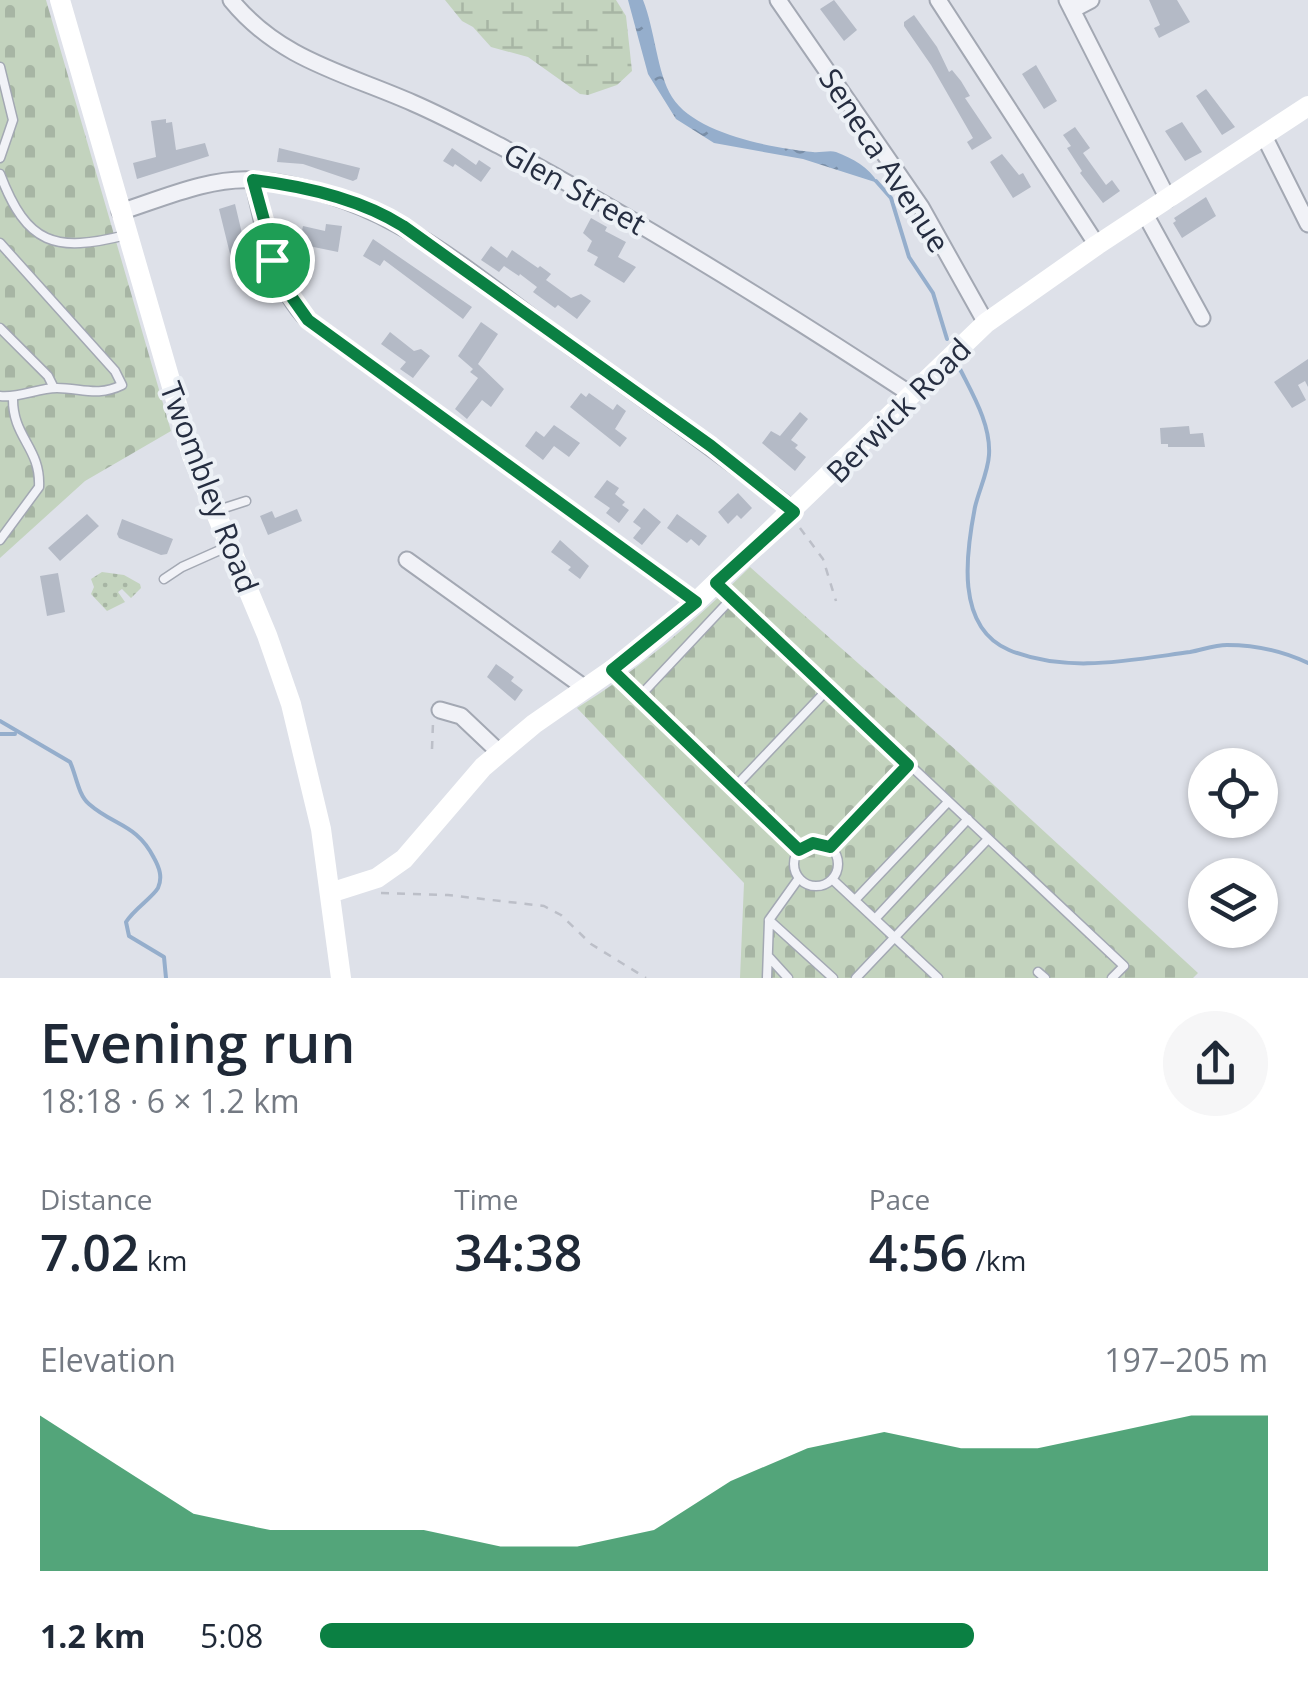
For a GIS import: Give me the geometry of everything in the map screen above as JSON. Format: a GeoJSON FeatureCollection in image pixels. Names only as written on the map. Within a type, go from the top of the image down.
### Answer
{"type":"FeatureCollection","features":[{"type":"Feature","properties":{"kind":"street","name":"Twombley Road"},"geometry":{"type":"LineString","coordinates":[[60,0],[178,412],[292,704],[316,802],[341,978]]}},
{"type":"Feature","properties":{"kind":"street","name":"Glen Street"},"geometry":{"type":"LineString","coordinates":[[231,0],[278,46],[416,104],[581,190],[697,256],[912,395]]}},
{"type":"Feature","properties":{"kind":"street","name":"Seneca Avenue"},"geometry":{"type":"LineString","coordinates":[[778,0],[921,208],[986,323]]}},
{"type":"Feature","properties":{"kind":"street"},"geometry":{"type":"LineString","coordinates":[[938,0],[1097,245]]}},
{"type":"Feature","properties":{"kind":"street"},"geometry":{"type":"LineString","coordinates":[[1091,0],[1069,5],[1168,198]]}},
{"type":"Feature","properties":{"kind":"street","name":"Berwick Road"},"geometry":{"type":"LineString","coordinates":[[330,894],[382,875],[404,859],[499,752],[612,670],[696,602],[724,590],[791,514],[986,323],[1308,106]]}},
{"type":"Feature","properties":{"kind":"street"},"geometry":{"type":"LineString","coordinates":[[1264,136],[1308,224]]}},
{"type":"Feature","properties":{"kind":"street"},"geometry":{"type":"LineString","coordinates":[[120,212],[223,182],[253,180],[304,189],[360,206],[403,226],[711,446],[791,514]]}},
{"type":"Feature","properties":{"kind":"street"},"geometry":{"type":"LineString","coordinates":[[253,180],[281,282],[308,320],[696,602]]}},
{"type":"Feature","properties":{"kind":"street"},"geometry":{"type":"LineString","coordinates":[[1145,214],[1202,318]]}},
{"type":"Feature","properties":{"kind":"street"},"geometry":{"type":"LineString","coordinates":[[407,560],[584,688]]}},
{"type":"Feature","properties":{"kind":"street"},"geometry":{"type":"LineString","coordinates":[[436,716],[461,716],[499,752]]}},
{"type":"Feature","properties":{"kind":"lane"},"geometry":{"type":"LineString","coordinates":[[0,67],[13,120],[0,158]]}},
{"type":"Feature","properties":{"kind":"lane"},"geometry":{"type":"LineString","coordinates":[[0,174],[19,215],[47,238],[84,245],[126,234]]}},
{"type":"Feature","properties":{"kind":"lane"},"geometry":{"type":"LineString","coordinates":[[0,243],[116,371],[122,385],[98,393],[54,388],[0,396]]}},
{"type":"Feature","properties":{"kind":"lane"},"geometry":{"type":"LineString","coordinates":[[0,328],[48,376],[54,388]]}},
{"type":"Feature","properties":{"kind":"lane"},"geometry":{"type":"LineString","coordinates":[[0,540],[39,487],[35,458],[15,424],[13,397]]}},
{"type":"Feature","properties":{"kind":"lane"},"geometry":{"type":"LineString","coordinates":[[214,512],[246,501]]}},
{"type":"Feature","properties":{"kind":"lane"},"geometry":{"type":"LineString","coordinates":[[164,579],[229,546]]}},
{"type":"Feature","properties":{"kind":"lane"},"geometry":{"type":"LineString","coordinates":[[639,697],[724,590],[1124,966],[1112,978]]}},
{"type":"Feature","properties":{"kind":"lane"},"geometry":{"type":"LineString","coordinates":[[612,670],[799,850]]}},
{"type":"Feature","properties":{"kind":"lane"},"geometry":{"type":"LineString","coordinates":[[734,788],[828,689]]}},
{"type":"Feature","properties":{"kind":"lane"},"geometry":{"type":"LineString","coordinates":[[830,847],[908,765]]}},
{"type":"Feature","properties":{"kind":"lane"},"geometry":{"type":"LineString","coordinates":[[855,900],[948,802]]}},
{"type":"Feature","properties":{"kind":"lane"},"geometry":{"type":"LineString","coordinates":[[875,919],[968,820]]}},
{"type":"Feature","properties":{"kind":"lane"},"geometry":{"type":"LineString","coordinates":[[856,978],[988,839]]}},
{"type":"Feature","properties":{"kind":"lane"},"geometry":{"type":"LineString","coordinates":[[813,843],[830,847],[838,862],[832,879],[817,886],[799,878],[793,864],[799,850],[813,843]]}},
{"type":"Feature","properties":{"kind":"lane"},"geometry":{"type":"LineString","coordinates":[[767,978],[769,920],[799,878]]}},
{"type":"Feature","properties":{"kind":"lane"},"geometry":{"type":"LineString","coordinates":[[832,879],[938,978]]}},
{"type":"Feature","properties":{"kind":"lane"},"geometry":{"type":"LineString","coordinates":[[769,920],[833,978]]}},
{"type":"Feature","properties":{"kind":"lane"},"geometry":{"type":"LineString","coordinates":[[766,952],[788,978]]}},
{"type":"Feature","properties":{"kind":"path"},"geometry":{"type":"LineString","coordinates":[[791,514],[821,555],[836,601]]}},
{"type":"Feature","properties":{"kind":"path"},"geometry":{"type":"LineString","coordinates":[[432,749],[436,716]]}},
{"type":"Feature","properties":{"kind":"path"},"geometry":{"type":"LineString","coordinates":[[362,884],[385,894],[544,906],[560,915],[591,944],[646,978]]}},
{"type":"Feature","properties":{"kind":"green space"},"geometry":{"type":"Polygon","coordinates":[[[0,0],[46,0],[171,431],[85,481],[0,558],[0,0]]]}},
{"type":"Feature","properties":{"kind":"green space"},"geometry":{"type":"Polygon","coordinates":[[[445,0],[616,0],[626,16],[632,71],[617,85],[580,94],[528,57],[491,47],[445,0]]]}},
{"type":"Feature","properties":{"kind":"green space"},"geometry":{"type":"Polygon","coordinates":[[[750,567],[1198,973],[1193,978],[740,978],[744,883],[577,708],[667,642],[750,567]]]}},
{"type":"Feature","properties":{"kind":"green space"},"geometry":{"type":"Polygon","coordinates":[[[102,572],[124,575],[141,588],[131,598],[122,589],[118,592],[125,602],[107,611],[91,594],[91,579],[102,572]]]}},
{"type":"Feature","properties":{"kind":"water"},"geometry":{"type":"Polygon","coordinates":[[[628,0],[643,0],[672,97],[698,121],[756,143],[836,152],[860,164],[878,183],[803,159],[714,143],[676,119],[648,74],[628,0]]]}},
{"type":"Feature","properties":{"kind":"building"},"geometry":{"type":"Polygon","coordinates":[[[834,0],[857,30],[844,41],[820,9],[834,0]]]}},
{"type":"Feature","properties":{"kind":"building"},"geometry":{"type":"Polygon","coordinates":[[[1149,0],[1177,0],[1190,22],[1159,38],[1154,28],[1160,25],[1149,0]]]}},
{"type":"Feature","properties":{"kind":"building"},"geometry":{"type":"Polygon","coordinates":[[[914,15],[949,72],[952,70],[961,81],[970,96],[965,98],[992,138],[972,150],[967,142],[973,138],[904,26],[914,15]]]}},
{"type":"Feature","properties":{"kind":"building"},"geometry":{"type":"Polygon","coordinates":[[[1036,65],[1057,101],[1044,109],[1022,74],[1036,65]]]}},
{"type":"Feature","properties":{"kind":"building"},"geometry":{"type":"Polygon","coordinates":[[[1206,89],[1235,127],[1222,135],[1196,96],[1206,89]]]}},
{"type":"Feature","properties":{"kind":"building"},"geometry":{"type":"Polygon","coordinates":[[[166,119],[166,123],[172,122],[176,150],[205,143],[209,156],[137,179],[133,163],[156,157],[151,121],[166,119]]]}},
{"type":"Feature","properties":{"kind":"building"},"geometry":{"type":"Polygon","coordinates":[[[1182,122],[1202,152],[1185,161],[1165,131],[1182,122]]]}},
{"type":"Feature","properties":{"kind":"building"},"geometry":{"type":"Polygon","coordinates":[[[1075,127],[1090,148],[1083,153],[1106,185],[1112,180],[1120,191],[1103,203],[1067,148],[1071,146],[1063,135],[1075,127]]]}},
{"type":"Feature","properties":{"kind":"building"},"geometry":{"type":"Polygon","coordinates":[[[279,148],[360,168],[357,179],[303,164],[277,162],[279,148]]]}},
{"type":"Feature","properties":{"kind":"building"},"geometry":{"type":"Polygon","coordinates":[[[452,148],[476,165],[479,160],[491,168],[481,182],[455,164],[453,167],[443,161],[452,148]]]}},
{"type":"Feature","properties":{"kind":"building"},"geometry":{"type":"Polygon","coordinates":[[[1002,154],[1019,175],[1023,173],[1031,187],[1013,198],[990,162],[1002,154]]]}},
{"type":"Feature","properties":{"kind":"building"},"geometry":{"type":"Polygon","coordinates":[[[1206,197],[1216,216],[1182,238],[1174,218],[1206,197]]]}},
{"type":"Feature","properties":{"kind":"building"},"geometry":{"type":"Polygon","coordinates":[[[235,204],[249,263],[233,266],[219,209],[235,204]]]}},
{"type":"Feature","properties":{"kind":"building"},"geometry":{"type":"Polygon","coordinates":[[[591,218],[626,242],[618,257],[636,267],[624,283],[594,265],[598,257],[587,251],[592,241],[583,233],[591,218]]]}},
{"type":"Feature","properties":{"kind":"building"},"geometry":{"type":"Polygon","coordinates":[[[326,224],[342,226],[338,252],[299,244],[303,226],[325,231],[326,224]]]}},
{"type":"Feature","properties":{"kind":"building"},"geometry":{"type":"Polygon","coordinates":[[[373,239],[472,307],[463,319],[384,260],[380,266],[363,256],[373,239]]]}},
{"type":"Feature","properties":{"kind":"building"},"geometry":{"type":"Polygon","coordinates":[[[491,246],[507,258],[512,250],[540,266],[551,274],[546,280],[571,298],[581,294],[591,301],[577,319],[558,305],[555,308],[533,292],[537,287],[520,274],[504,266],[499,272],[481,260],[491,246]]]}},
{"type":"Feature","properties":{"kind":"building"},"geometry":{"type":"Polygon","coordinates":[[[481,322],[498,334],[478,364],[504,389],[491,407],[482,400],[467,419],[455,409],[478,378],[458,356],[481,322]]]}},
{"type":"Feature","properties":{"kind":"building"},"geometry":{"type":"Polygon","coordinates":[[[390,332],[414,351],[421,349],[430,356],[413,378],[400,369],[406,362],[381,344],[390,332]]]}},
{"type":"Feature","properties":{"kind":"building"},"geometry":{"type":"Polygon","coordinates":[[[1308,359],[1308,387],[1305,381],[1298,385],[1306,400],[1292,408],[1274,382],[1308,359]]]}},
{"type":"Feature","properties":{"kind":"building"},"geometry":{"type":"Polygon","coordinates":[[[581,393],[586,397],[589,393],[613,410],[617,404],[626,411],[615,429],[627,438],[620,447],[570,407],[581,393]]]}},
{"type":"Feature","properties":{"kind":"building"},"geometry":{"type":"Polygon","coordinates":[[[800,412],[808,419],[791,440],[806,457],[795,471],[762,443],[771,431],[780,436],[800,412]]]}},
{"type":"Feature","properties":{"kind":"building"},"geometry":{"type":"Polygon","coordinates":[[[554,425],[580,443],[569,457],[554,446],[543,460],[525,446],[536,431],[544,437],[554,425]]]}},
{"type":"Feature","properties":{"kind":"building"},"geometry":{"type":"Polygon","coordinates":[[[1189,426],[1190,434],[1203,433],[1205,447],[1161,444],[1160,428],[1189,426]]]}},
{"type":"Feature","properties":{"kind":"building"},"geometry":{"type":"Polygon","coordinates":[[[607,480],[619,488],[615,494],[629,510],[619,523],[606,513],[610,508],[594,497],[607,480]]]}},
{"type":"Feature","properties":{"kind":"building"},"geometry":{"type":"Polygon","coordinates":[[[738,493],[752,508],[741,519],[737,515],[728,524],[718,512],[738,493]]]}},
{"type":"Feature","properties":{"kind":"building"},"geometry":{"type":"Polygon","coordinates":[[[644,508],[661,522],[642,545],[633,538],[641,528],[633,522],[644,508]]]}},
{"type":"Feature","properties":{"kind":"building"},"geometry":{"type":"Polygon","coordinates":[[[297,509],[302,521],[268,535],[260,516],[272,511],[275,518],[297,509]]]}},
{"type":"Feature","properties":{"kind":"building"},"geometry":{"type":"Polygon","coordinates":[[[87,514],[99,526],[60,561],[48,548],[87,514]]]}},
{"type":"Feature","properties":{"kind":"building"},"geometry":{"type":"Polygon","coordinates":[[[677,514],[707,536],[699,546],[691,539],[687,543],[667,528],[677,514]]]}},
{"type":"Feature","properties":{"kind":"building"},"geometry":{"type":"Polygon","coordinates":[[[122,519],[173,539],[167,554],[119,538],[122,519]]]}},
{"type":"Feature","properties":{"kind":"building"},"geometry":{"type":"Polygon","coordinates":[[[560,540],[589,566],[580,579],[551,552],[560,540]]]}},
{"type":"Feature","properties":{"kind":"building"},"geometry":{"type":"Polygon","coordinates":[[[58,573],[65,612],[47,616],[40,576],[58,573]]]}},
{"type":"Feature","properties":{"kind":"building"},"geometry":{"type":"Polygon","coordinates":[[[496,664],[514,677],[511,681],[523,690],[515,701],[487,677],[496,664]]]}},
{"type":"Feature","properties":{"kind":"waterway"},"geometry":{"type":"LineString","coordinates":[[876,181],[891,198],[909,257],[933,293],[947,339]]}},
{"type":"Feature","properties":{"kind":"waterway"},"geometry":{"type":"LineString","coordinates":[[960,369],[980,410],[989,444],[972,525],[968,587],[972,607],[992,639],[1009,650],[1053,662],[1099,663],[1227,645],[1269,649],[1308,663]]}},
{"type":"Feature","properties":{"kind":"waterway"},"geometry":{"type":"LineString","coordinates":[[0,721],[70,762],[85,800],[133,832],[147,847],[159,869],[159,884],[126,922],[129,936],[164,957],[166,978]]}},
{"type":"Feature","properties":{"kind":"waterway"},"geometry":{"type":"LineString","coordinates":[[0,734],[15,734]]}},
{"type":"Feature","properties":{"kind":"route"},"geometry":{"type":"LineString","coordinates":[[253,180],[304,189],[380,213],[437,248],[750,476],[794,512],[716,583],[908,765],[830,847],[820,842],[799,850],[612,670],[696,602],[332,340],[289,298],[272,260],[253,180]]}}]}
